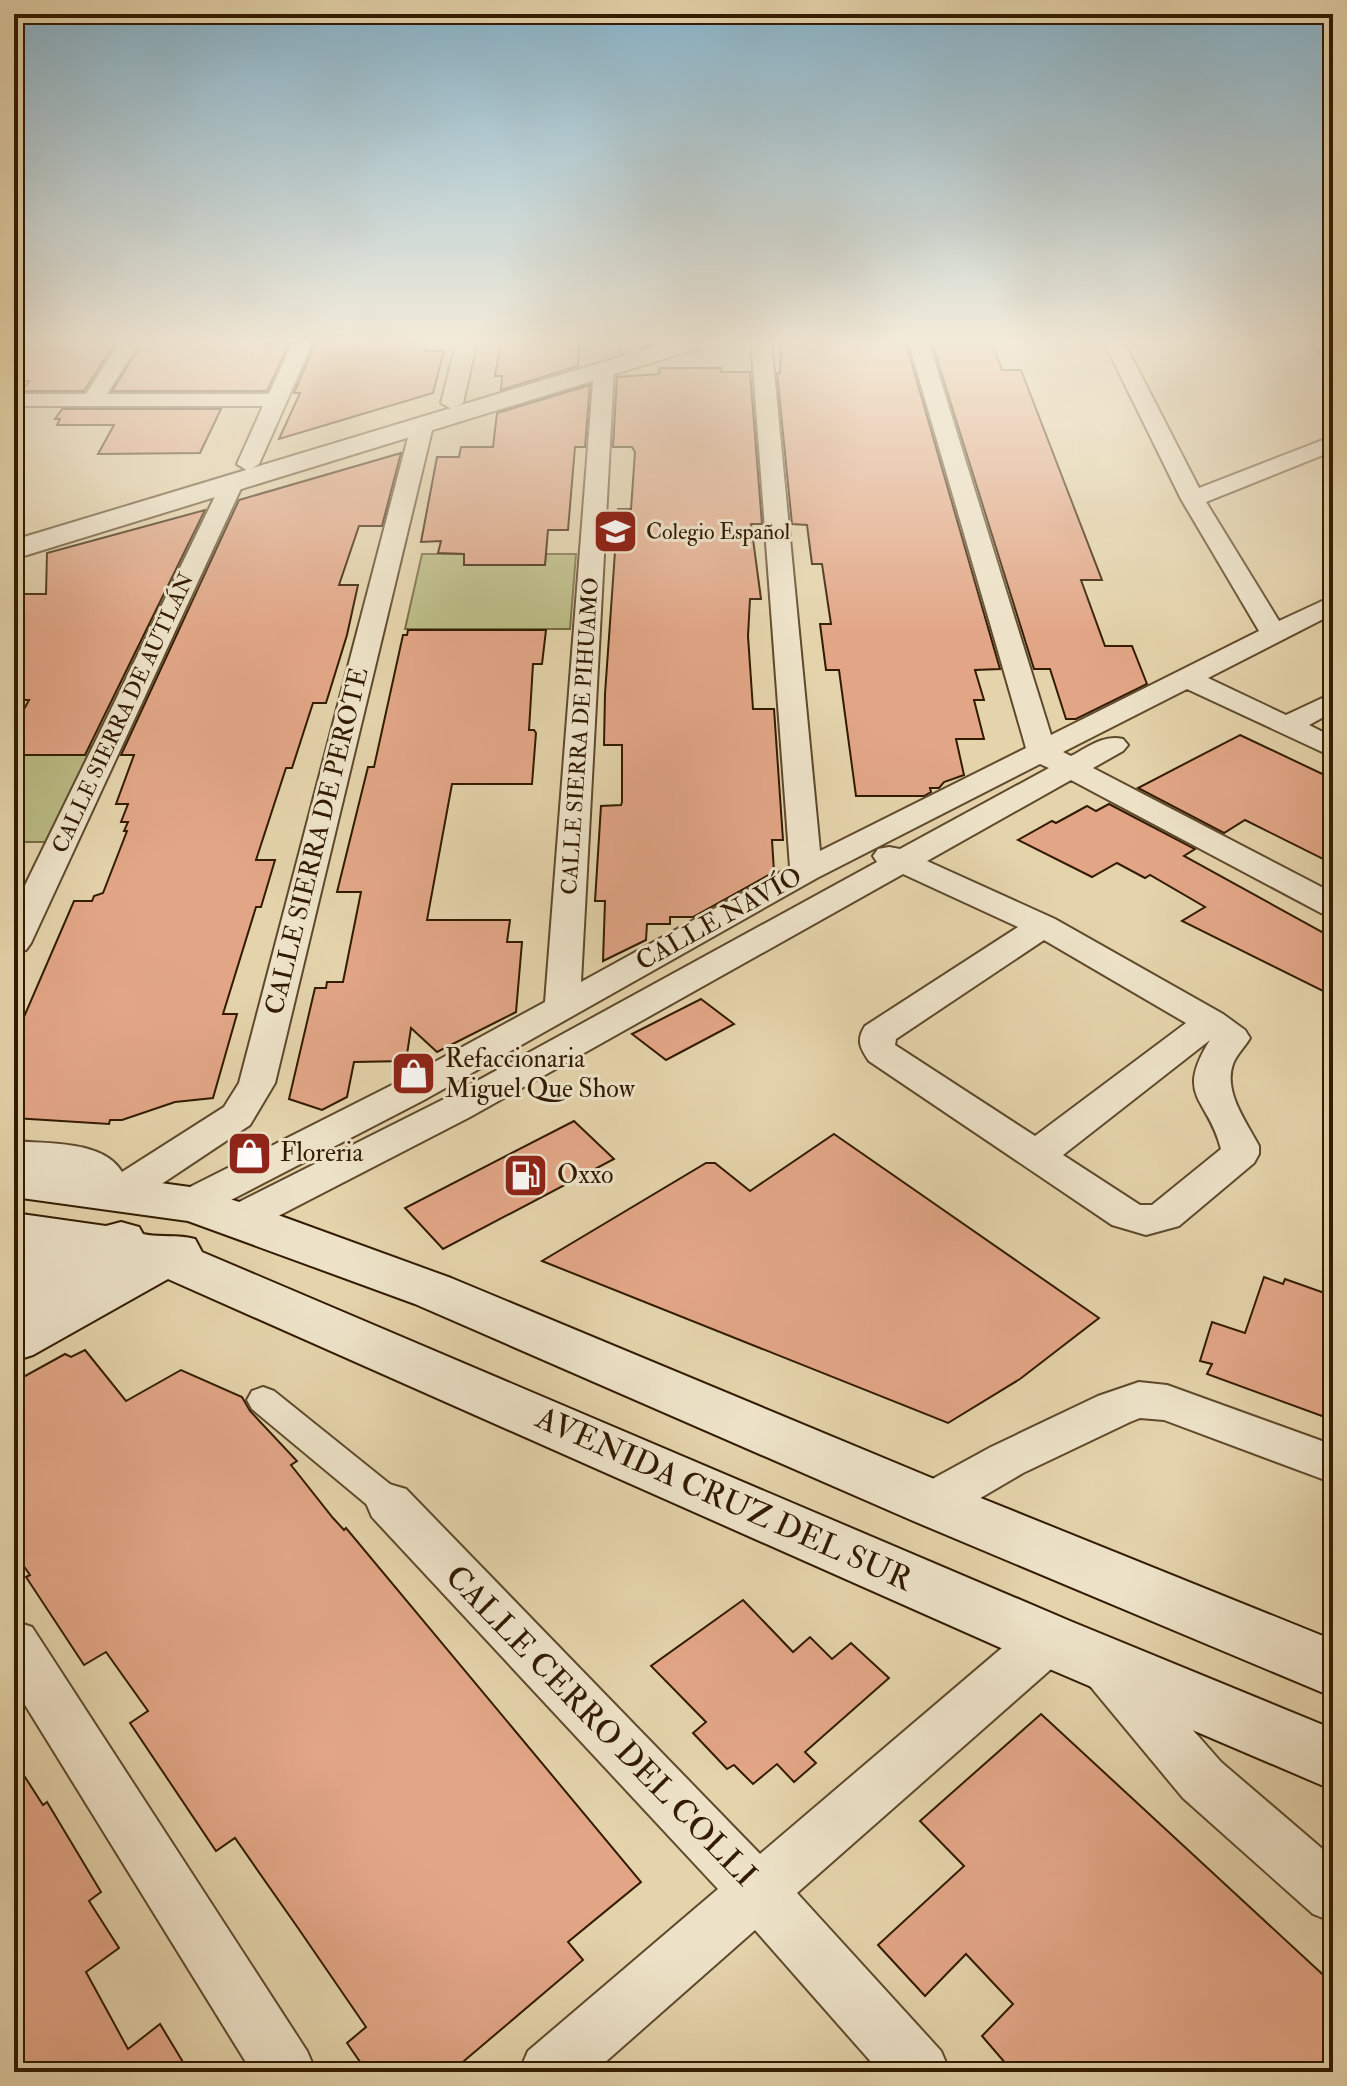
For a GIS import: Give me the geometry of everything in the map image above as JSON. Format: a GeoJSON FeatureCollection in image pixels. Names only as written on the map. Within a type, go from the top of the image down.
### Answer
{"type":"FeatureCollection","features":[{"type":"Feature","properties":{"kind":"main road"},"geometry":{"type":"LineString","coordinates":[[14,534],[359,437]]}},
{"type":"Feature","properties":{"kind":"main road"},"geometry":{"type":"LineString","coordinates":[[14,550],[240,473],[359,437]]}},
{"type":"Feature","properties":{"kind":"main road"},"geometry":{"type":"LineString","coordinates":[[14,1180],[190,1204],[239,1219],[433,1291],[931,1503],[1333,1669]]}},
{"type":"Feature","properties":{"kind":"main road","name":"CALLE NAVÍO"},"geometry":{"type":"LineString","coordinates":[[14,1296],[99,1243],[190,1204]]}},
{"type":"Feature","properties":{"kind":"main road","name":"CALLE NAVÍO"},"geometry":{"type":"LineString","coordinates":[[14,1341],[239,1219]]}},
{"type":"Feature","properties":{"kind":"main road","name":"AVENIDA CRUZ DEL SUR"},"geometry":{"type":"LineString","coordinates":[[14,1231],[99,1243],[167,1258],[1048,1640],[1333,1760]]}},
{"type":"Feature","properties":{"kind":"street","name":"CALLE SIERRA DE AUTLÁN"},"geometry":{"type":"LineString","coordinates":[[14,943],[258,437]]}},
{"type":"Feature","properties":{"kind":"street","name":"CALLE SIERRA DE PEROTE"},"geometry":{"type":"LineString","coordinates":[[115,1192],[237,1116],[257,1083],[431,437]]}},
{"type":"Feature","properties":{"kind":"street","name":"CALLE SIERRA DE PIHUAMO"},"geometry":{"type":"LineString","coordinates":[[562,1006],[599,437]]}},
{"type":"Feature","properties":{"kind":"street"},"geometry":{"type":"LineString","coordinates":[[769,437],[806,871]]}},
{"type":"Feature","properties":{"kind":"street"},"geometry":{"type":"LineString","coordinates":[[950,437],[1056,760],[1333,906]]}},
{"type":"Feature","properties":{"kind":"street"},"geometry":{"type":"LineString","coordinates":[[1162,437],[1193,499],[1274,635]]}},
{"type":"Feature","properties":{"kind":"street"},"geometry":{"type":"LineString","coordinates":[[1193,499],[1333,443]]}},
{"type":"Feature","properties":{"kind":"street","name":"CALLE NAVÍO"},"geometry":{"type":"LineString","coordinates":[[1201,685],[1274,635],[1333,604]]}},
{"type":"Feature","properties":{"kind":"street","name":"CALLE NAVÍO"},"geometry":{"type":"LineString","coordinates":[[190,1204],[411,1091],[806,871],[1056,760],[1201,685],[1333,631]]}},
{"type":"Feature","properties":{"kind":"street"},"geometry":{"type":"LineString","coordinates":[[1201,685],[1333,748]]}},
{"type":"Feature","properties":{"kind":"street"},"geometry":{"type":"LineString","coordinates":[[1286,726],[1333,701]]}},
{"type":"Feature","properties":{"kind":"street","name":"CALLE NAVÍO"},"geometry":{"type":"LineString","coordinates":[[239,1219],[457,1108],[894,868],[1056,760]]}},
{"type":"Feature","properties":{"kind":"street"},"geometry":{"type":"LineString","coordinates":[[851,849],[894,868],[1030,934],[1210,1022],[1232,1038],[1217,1058],[1213,1083],[1217,1102],[1240,1146],[1240,1154],[1165,1216],[1146,1221],[1126,1215],[882,1053],[876,1040],[878,1034],[1030,934]]}},
{"type":"Feature","properties":{"kind":"street"},"geometry":{"type":"LineString","coordinates":[[1037,1155],[1210,1022]]}},
{"type":"Feature","properties":{"kind":"street"},"geometry":{"type":"LineString","coordinates":[[14,1154],[86,1162],[104,1174],[115,1192]]}},
{"type":"Feature","properties":{"kind":"street"},"geometry":{"type":"LineString","coordinates":[[14,1258],[99,1243]]}},
{"type":"Feature","properties":{"kind":"street","name":"CALLE CERRO DEL COLLI"},"geometry":{"type":"LineString","coordinates":[[263,1400],[389,1503],[757,1890],[920,2072]]}},
{"type":"Feature","properties":{"kind":"street"},"geometry":{"type":"LineString","coordinates":[[931,1503],[1007,1460],[1139,1400],[1167,1403],[1333,1464]]}},
{"type":"Feature","properties":{"kind":"street"},"geometry":{"type":"LineString","coordinates":[[549,2072],[1048,1640]]}},
{"type":"Feature","properties":{"kind":"street"},"geometry":{"type":"LineString","coordinates":[[14,1643],[286,2072]]}},
{"type":"Feature","properties":{"kind":"street"},"geometry":{"type":"LineString","coordinates":[[1101,1662],[1202,1780],[1333,1894]]}},
{"type":"Feature","properties":{"kind":"green space"},"geometry":{"type":"Polygon","coordinates":[[[422,554],[576,554],[570,629],[405,629],[422,554]]]}},
{"type":"Feature","properties":{"kind":"green space"},"geometry":{"type":"Polygon","coordinates":[[[96,747],[56,842],[14,842],[14,748],[96,747]]]}},
{"type":"Feature","properties":{"kind":"building"},"geometry":{"type":"Polygon","coordinates":[[[107,437],[207,437],[200,453],[98,454],[107,437]]]}},
{"type":"Feature","properties":{"kind":"building"},"geometry":{"type":"Polygon","coordinates":[[[494,437],[586,437],[585,447],[575,447],[568,530],[548,530],[545,565],[464,565],[464,554],[438,553],[441,541],[421,542],[437,457],[459,457],[461,447],[493,447],[494,437]]]}},
{"type":"Feature","properties":{"kind":"building"},"geometry":{"type":"Polygon","coordinates":[[[614,437],[755,437],[762,524],[751,524],[761,599],[750,599],[748,636],[753,709],[774,709],[783,840],[772,840],[774,872],[693,917],[670,917],[670,924],[647,924],[646,940],[603,961],[605,901],[595,901],[601,806],[621,805],[622,802],[622,745],[604,745],[605,694],[618,509],[631,509],[635,452],[632,447],[613,447],[614,437]]]}},
{"type":"Feature","properties":{"kind":"building"},"geometry":{"type":"Polygon","coordinates":[[[783,437],[933,437],[1000,669],[975,670],[984,700],[974,700],[984,739],[956,739],[964,775],[944,782],[939,788],[930,788],[931,792],[924,796],[856,796],[839,670],[826,670],[820,624],[831,624],[822,564],[812,564],[807,525],[792,524],[783,437]]]}},
{"type":"Feature","properties":{"kind":"building"},"geometry":{"type":"Polygon","coordinates":[[[961,437],[1047,437],[1102,580],[1081,580],[1105,646],[1132,646],[1147,684],[1076,719],[1066,719],[1050,669],[1034,669],[961,437]]]}},
{"type":"Feature","properties":{"kind":"building"},"geometry":{"type":"Polygon","coordinates":[[[401,453],[382,526],[359,526],[339,585],[358,585],[347,635],[326,703],[313,703],[292,768],[286,768],[256,860],[275,860],[261,907],[256,907],[223,1014],[237,1014],[213,1098],[175,1102],[122,1120],[110,1120],[109,1124],[14,1118],[14,1040],[74,901],[92,901],[94,896],[103,893],[127,831],[124,831],[128,822],[121,822],[128,804],[116,804],[134,755],[121,755],[239,500],[401,453]]]}},
{"type":"Feature","properties":{"kind":"building"},"geometry":{"type":"Polygon","coordinates":[[[205,510],[85,755],[14,755],[14,728],[29,700],[14,700],[14,594],[46,594],[47,553],[205,510]]]}},
{"type":"Feature","properties":{"kind":"building"},"geometry":{"type":"Polygon","coordinates":[[[408,630],[546,630],[542,664],[533,664],[529,730],[536,733],[532,784],[452,784],[427,920],[510,920],[507,942],[522,942],[516,1012],[437,1052],[411,1028],[406,1061],[354,1062],[347,1097],[322,1110],[289,1099],[315,988],[326,988],[327,982],[343,982],[361,892],[337,892],[368,767],[374,767],[403,635],[407,635],[408,630]]]}},
{"type":"Feature","properties":{"kind":"building"},"geometry":{"type":"Polygon","coordinates":[[[1240,735],[1333,779],[1333,864],[1245,820],[1224,833],[1138,788],[1240,735]]]}},
{"type":"Feature","properties":{"kind":"building"},"geometry":{"type":"Polygon","coordinates":[[[1109,804],[1195,849],[1184,856],[1333,938],[1333,996],[1182,921],[1205,907],[1150,875],[1145,878],[1117,863],[1092,877],[1018,840],[1087,806],[1096,811],[1109,804]]]}},
{"type":"Feature","properties":{"kind":"building"},"geometry":{"type":"Polygon","coordinates":[[[701,999],[734,1024],[666,1060],[632,1034],[701,999]]]}},
{"type":"Feature","properties":{"kind":"building","name":"Oxxo"},"geometry":{"type":"Polygon","coordinates":[[[574,1121],[614,1159],[443,1249],[405,1208],[574,1121]]]}},
{"type":"Feature","properties":{"kind":"building"},"geometry":{"type":"Polygon","coordinates":[[[834,1134],[1099,1318],[1020,1379],[948,1423],[542,1261],[706,1163],[715,1163],[750,1191],[834,1134]]]}},
{"type":"Feature","properties":{"kind":"building"},"geometry":{"type":"Polygon","coordinates":[[[1264,1277],[1283,1284],[1285,1279],[1333,1296],[1333,1420],[1207,1374],[1212,1364],[1200,1361],[1212,1322],[1245,1333],[1264,1277]]]}},
{"type":"Feature","properties":{"kind":"building"},"geometry":{"type":"Polygon","coordinates":[[[85,1350],[126,1401],[181,1370],[242,1397],[250,1411],[297,1461],[291,1465],[333,1518],[344,1530],[346,1528],[641,1882],[568,1942],[583,1960],[451,2072],[367,2072],[347,2043],[366,2027],[298,1928],[235,1838],[216,1851],[130,1723],[148,1711],[106,1652],[84,1665],[26,1577],[30,1575],[14,1552],[14,1382],[65,1354],[71,1357],[85,1350]]]}},
{"type":"Feature","properties":{"kind":"building"},"geometry":{"type":"Polygon","coordinates":[[[743,1600],[793,1652],[810,1637],[832,1659],[851,1643],[889,1678],[805,1752],[816,1763],[794,1782],[777,1764],[753,1784],[734,1765],[727,1769],[693,1733],[706,1722],[651,1666],[743,1600]]]}},
{"type":"Feature","properties":{"kind":"building"},"geometry":{"type":"Polygon","coordinates":[[[1041,1714],[1333,1984],[1333,2072],[1013,2072],[982,2036],[1013,2004],[966,1954],[925,1996],[878,1945],[964,1866],[920,1821],[1041,1714]]]}},
{"type":"Feature","properties":{"kind":"building"},"geometry":{"type":"Polygon","coordinates":[[[14,1760],[43,1805],[47,1802],[101,1892],[89,1901],[119,1948],[86,1972],[128,2049],[160,2024],[189,2072],[14,2072],[14,1760]]]}},
{"type":"Feature","properties":{"kind":"place","name":"Colegio Español"},"geometry":{"type":"Point","coordinates":[615,532]}},
{"type":"Feature","properties":{"kind":"place","name":"Refaccionaria Miguel Que Show"},"geometry":{"type":"Point","coordinates":[414,1074]}},
{"type":"Feature","properties":{"kind":"place","name":"Floreria"},"geometry":{"type":"Point","coordinates":[249,1153]}},
{"type":"Feature","properties":{"kind":"place","name":"Oxxo"},"geometry":{"type":"Point","coordinates":[526,1175]}}]}
